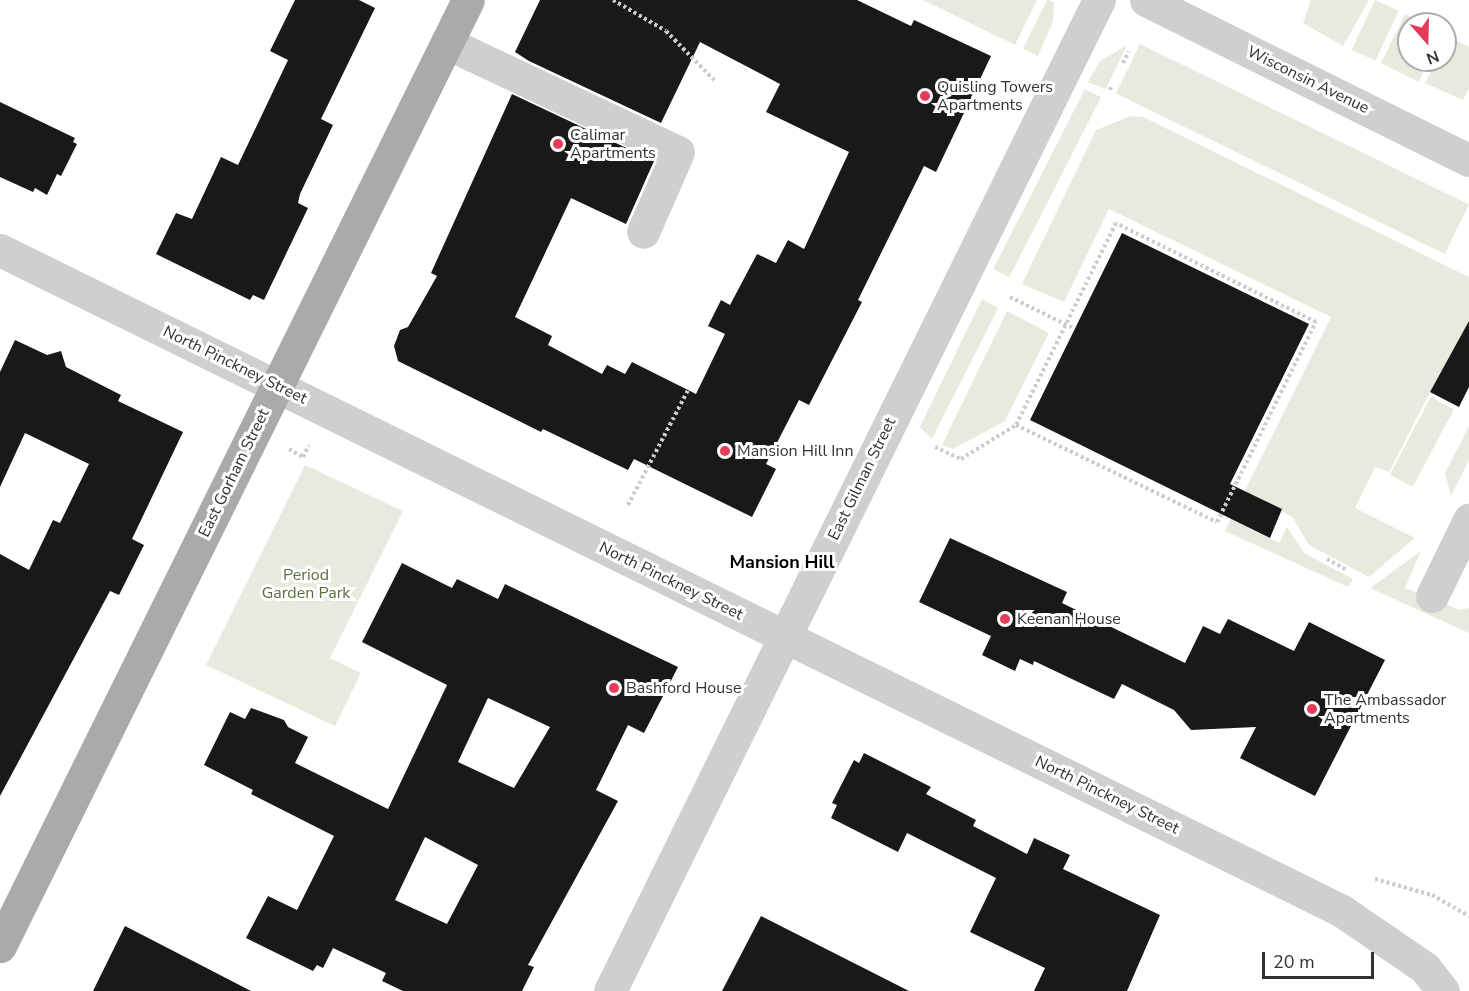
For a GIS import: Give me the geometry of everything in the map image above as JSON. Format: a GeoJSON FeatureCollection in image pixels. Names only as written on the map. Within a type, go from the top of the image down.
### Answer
{"type":"FeatureCollection","features":[{"type":"Feature","properties":{"kind":"main road","name":"East Gorham Street"},"geometry":{"type":"LineString","coordinates":[[0,946],[468,0]]}},
{"type":"Feature","properties":{"kind":"street","name":"East Gilman Street"},"geometry":{"type":"LineString","coordinates":[[610,991],[1099,0]]}},
{"type":"Feature","properties":{"kind":"street","name":"Wisconsin Avenue"},"geometry":{"type":"LineString","coordinates":[[1146,0],[1469,160]]}},
{"type":"Feature","properties":{"kind":"street"},"geometry":{"type":"LineString","coordinates":[[447,43],[678,152],[642,232]]}},
{"type":"Feature","properties":{"kind":"street","name":"North Pinckney Street"},"geometry":{"type":"LineString","coordinates":[[0,250],[1342,911],[1425,968],[1443,991]]}},
{"type":"Feature","properties":{"kind":"street"},"geometry":{"type":"LineString","coordinates":[[1432,596],[1469,520]]}},
{"type":"Feature","properties":{"kind":"path"},"geometry":{"type":"LineString","coordinates":[[613,0],[666,31],[715,81]]}},
{"type":"Feature","properties":{"kind":"path"},"geometry":{"type":"LineString","coordinates":[[1123,63],[1128,51]]}},
{"type":"Feature","properties":{"kind":"path"},"geometry":{"type":"LineString","coordinates":[[935,447],[961,459],[1016,426],[1116,223],[1316,321],[1217,522],[1016,426]]}},
{"type":"Feature","properties":{"kind":"path"},"geometry":{"type":"LineString","coordinates":[[1010,297],[1075,329]]}},
{"type":"Feature","properties":{"kind":"path"},"geometry":{"type":"LineString","coordinates":[[628,505],[687,390]]}},
{"type":"Feature","properties":{"kind":"path"},"geometry":{"type":"LineString","coordinates":[[289,449],[303,457],[309,446]]}},
{"type":"Feature","properties":{"kind":"path"},"geometry":{"type":"LineString","coordinates":[[1327,559],[1347,570]]}},
{"type":"Feature","properties":{"kind":"path"},"geometry":{"type":"LineString","coordinates":[[1376,879],[1432,895],[1469,916]]}},
{"type":"Feature","properties":{"kind":"green space"},"geometry":{"type":"Polygon","coordinates":[[[923,0],[1037,0],[1015,45],[923,0]]]}},
{"type":"Feature","properties":{"kind":"green space"},"geometry":{"type":"Polygon","coordinates":[[[1047,0],[1054,2],[1053,21],[1038,56],[1023,49],[1047,0]]]}},
{"type":"Feature","properties":{"kind":"green space"},"geometry":{"type":"Polygon","coordinates":[[[1311,0],[1369,0],[1343,46],[1303,23],[1311,0]]]}},
{"type":"Feature","properties":{"kind":"green space"},"geometry":{"type":"Polygon","coordinates":[[[1375,0],[1399,11],[1375,61],[1352,50],[1375,0]]]}},
{"type":"Feature","properties":{"kind":"green space"},"geometry":{"type":"Polygon","coordinates":[[[1397,30],[1397,71],[1381,63],[1397,30]]]}},
{"type":"Feature","properties":{"kind":"green space"},"geometry":{"type":"Polygon","coordinates":[[[1457,41],[1469,47],[1469,88],[1463,100],[1425,83],[1431,72],[1457,72],[1457,41]]]}},
{"type":"Feature","properties":{"kind":"green space"},"geometry":{"type":"Polygon","coordinates":[[[1140,44],[1469,204],[1445,254],[1116,93],[1140,44]]]}},
{"type":"Feature","properties":{"kind":"green space"},"geometry":{"type":"Polygon","coordinates":[[[1127,45],[1106,89],[1088,82],[1100,61],[1127,45]]]}},
{"type":"Feature","properties":{"kind":"green space"},"geometry":{"type":"Polygon","coordinates":[[[1399,72],[1424,72],[1419,82],[1399,72]]]}},
{"type":"Feature","properties":{"kind":"green space"},"geometry":{"type":"Polygon","coordinates":[[[1085,89],[1101,97],[1009,277],[993,269],[1085,89]]]}},
{"type":"Feature","properties":{"kind":"green space"},"geometry":{"type":"Polygon","coordinates":[[[1131,116],[1143,117],[1469,277],[1469,359],[1430,392],[1389,472],[1375,467],[1355,508],[1415,538],[1369,577],[1309,545],[1292,517],[1262,500],[1248,528],[1279,543],[1287,527],[1304,553],[1353,579],[1348,587],[1225,531],[1331,317],[1109,209],[1064,302],[1022,284],[1096,130],[1131,116]]]}},
{"type":"Feature","properties":{"kind":"green space"},"geometry":{"type":"Polygon","coordinates":[[[982,299],[998,308],[932,439],[920,427],[982,299]]]}},
{"type":"Feature","properties":{"kind":"green space"},"geometry":{"type":"Polygon","coordinates":[[[1007,311],[1049,333],[1005,421],[953,449],[942,445],[1007,311]]]}},
{"type":"Feature","properties":{"kind":"green space"},"geometry":{"type":"Polygon","coordinates":[[[1431,397],[1454,409],[1413,487],[1390,475],[1431,397]]]}},
{"type":"Feature","properties":{"kind":"green space"},"geometry":{"type":"Polygon","coordinates":[[[1469,426],[1469,460],[1451,496],[1445,473],[1469,426]]]}},
{"type":"Feature","properties":{"kind":"green space","name":"Period Garden Park"},"geometry":{"type":"Polygon","coordinates":[[[305,465],[403,511],[330,658],[361,673],[335,726],[206,665],[305,465]]]}},
{"type":"Feature","properties":{"kind":"green space"},"geometry":{"type":"Polygon","coordinates":[[[1421,551],[1405,588],[1460,610],[1469,608],[1469,633],[1370,588],[1421,551]]]}},
{"type":"Feature","properties":{"kind":"building"},"geometry":{"type":"Polygon","coordinates":[[[295,0],[359,0],[375,8],[321,119],[333,125],[300,194],[298,203],[308,208],[264,300],[253,295],[250,300],[156,254],[176,213],[192,219],[221,157],[238,165],[288,60],[270,51],[295,0]]]}},
{"type":"Feature","properties":{"kind":"building"},"geometry":{"type":"Polygon","coordinates":[[[540,0],[857,0],[911,26],[914,20],[991,56],[936,172],[924,166],[858,300],[862,302],[809,405],[799,400],[766,464],[776,469],[752,517],[634,459],[628,470],[543,429],[541,432],[398,361],[394,346],[400,330],[408,327],[437,276],[431,273],[512,94],[654,161],[626,224],[571,198],[515,317],[552,336],[548,345],[602,374],[607,365],[625,374],[632,362],[696,394],[725,334],[708,326],[721,300],[730,305],[757,254],[776,263],[788,240],[804,249],[849,152],[766,112],[780,84],[700,42],[661,123],[529,61],[515,52],[540,0]]]}},
{"type":"Feature","properties":{"kind":"building"},"geometry":{"type":"Polygon","coordinates":[[[0,102],[75,138],[73,142],[77,144],[61,176],[57,174],[47,195],[35,188],[33,192],[0,177],[0,102]]]}},
{"type":"Feature","properties":{"kind":"building"},"geometry":{"type":"Polygon","coordinates":[[[1122,233],[1309,324],[1230,484],[1282,509],[1270,538],[1030,420],[1122,233]]]}},
{"type":"Feature","properties":{"kind":"building"},"geometry":{"type":"Polygon","coordinates":[[[1469,321],[1469,387],[1459,407],[1430,392],[1469,321]]]}},
{"type":"Feature","properties":{"kind":"building"},"geometry":{"type":"Polygon","coordinates":[[[15,340],[47,355],[61,351],[66,367],[121,395],[118,401],[183,432],[132,539],[144,545],[119,595],[110,591],[0,796],[0,554],[29,570],[53,520],[60,523],[89,464],[25,433],[0,487],[0,372],[15,340]]]}},
{"type":"Feature","properties":{"kind":"building"},"geometry":{"type":"Polygon","coordinates":[[[950,538],[1067,592],[1062,603],[1185,663],[1203,626],[1220,634],[1228,619],[1294,651],[1309,622],[1385,660],[1315,796],[1240,758],[1256,727],[1191,730],[1174,710],[1122,684],[1114,699],[1034,661],[1033,665],[1020,659],[1015,671],[982,655],[991,636],[919,602],[950,538]]]}},
{"type":"Feature","properties":{"kind":"building"},"geometry":{"type":"Polygon","coordinates":[[[402,563],[452,588],[457,579],[498,599],[505,584],[678,667],[644,733],[628,725],[596,790],[618,801],[528,965],[534,967],[522,991],[403,991],[382,981],[386,973],[333,948],[323,968],[317,965],[313,971],[246,938],[268,896],[297,910],[334,836],[251,794],[253,790],[204,765],[230,712],[245,719],[251,708],[284,720],[288,727],[308,737],[295,763],[388,809],[447,685],[362,642],[402,563]],[[488,698],[458,762],[514,788],[550,727],[488,698]],[[425,837],[395,900],[447,924],[478,865],[425,837]]]}},
{"type":"Feature","properties":{"kind":"building"},"geometry":{"type":"Polygon","coordinates":[[[864,753],[931,787],[926,794],[976,820],[973,826],[1027,854],[1034,838],[1070,855],[1063,869],[1160,915],[1127,991],[1034,991],[1045,968],[970,932],[996,878],[907,833],[898,852],[831,818],[837,805],[832,803],[854,760],[859,763],[864,753]]]}},
{"type":"Feature","properties":{"kind":"building"},"geometry":{"type":"Polygon","coordinates":[[[761,916],[909,991],[722,991],[761,916]]]}},
{"type":"Feature","properties":{"kind":"building"},"geometry":{"type":"Polygon","coordinates":[[[125,926],[251,991],[93,991],[125,926]]]}},
{"type":"Feature","properties":{"kind":"place","name":"Quisling Towers Apartments"},"geometry":{"type":"Point","coordinates":[925,96]}},
{"type":"Feature","properties":{"kind":"place","name":"Calimar Apartments"},"geometry":{"type":"Point","coordinates":[558,144]}},
{"type":"Feature","properties":{"kind":"place","name":"Mansion Hill Inn"},"geometry":{"type":"Point","coordinates":[725,451]}},
{"type":"Feature","properties":{"kind":"place","name":"Keenan House"},"geometry":{"type":"Point","coordinates":[1005,619]}},
{"type":"Feature","properties":{"kind":"place","name":"Bashford House"},"geometry":{"type":"Point","coordinates":[614,688]}},
{"type":"Feature","properties":{"kind":"place","name":"The Ambassador Apartments"},"geometry":{"type":"Point","coordinates":[1312,709]}},
{"type":"Feature","properties":{"kind":"district","name":"Mansion Hill"},"geometry":{"type":"Point","coordinates":[782,562]}}]}
